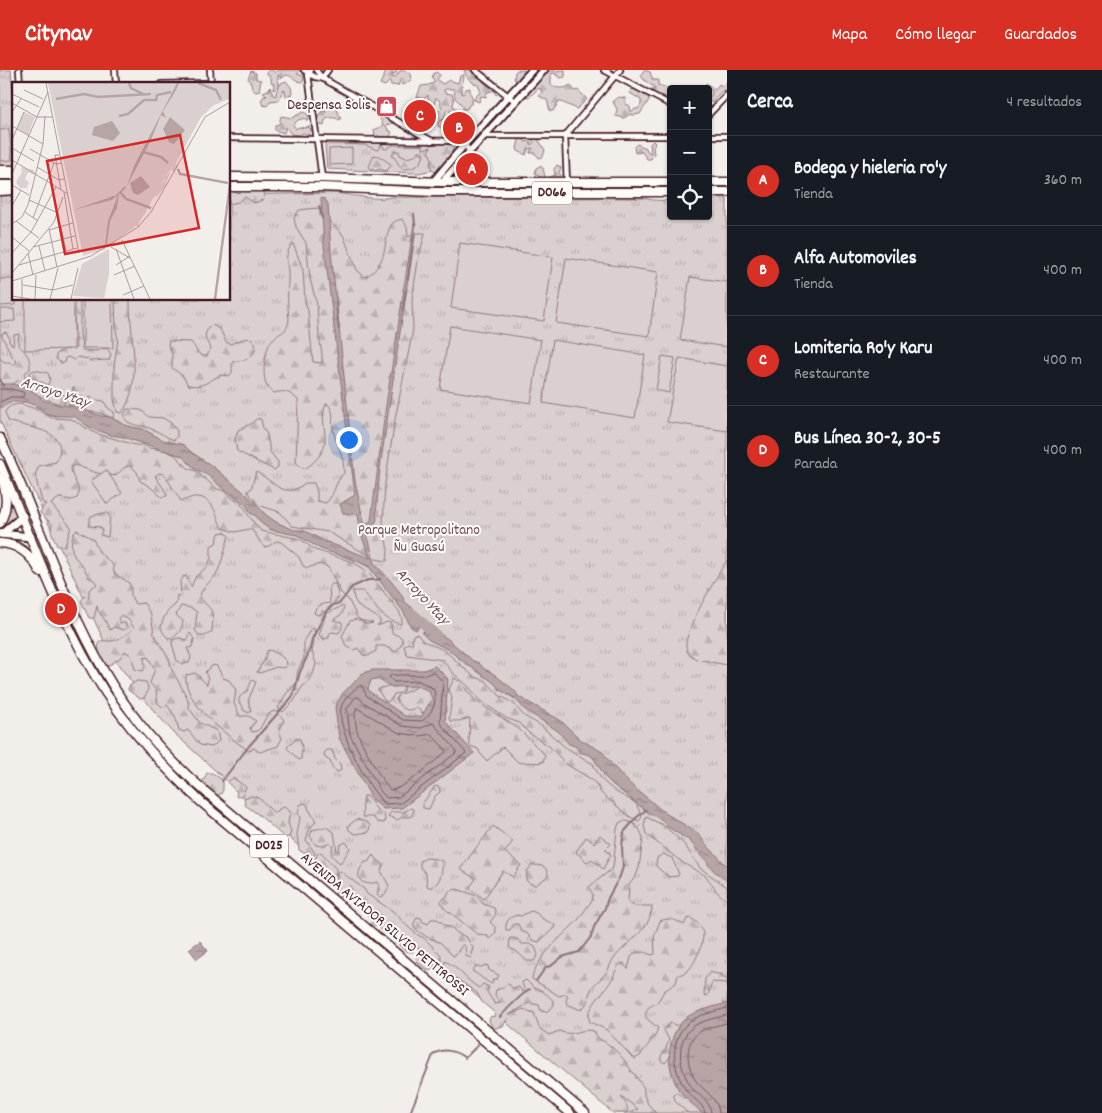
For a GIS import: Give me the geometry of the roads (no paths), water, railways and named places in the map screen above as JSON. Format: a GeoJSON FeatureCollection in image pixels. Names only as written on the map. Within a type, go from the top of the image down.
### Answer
{"type":"FeatureCollection","features":[{"type":"Feature","properties":{"kind":"highway"},"geometry":{"type":"LineString","coordinates":[[458,165],[459,174],[463,179],[470,182]]}},
{"type":"Feature","properties":{"kind":"highway","name":"D066"},"geometry":{"type":"LineString","coordinates":[[230,177],[433,182],[667,182]]}},
{"type":"Feature","properties":{"kind":"highway"},"geometry":{"type":"LineString","coordinates":[[388,190],[399,186],[434,189],[442,182]]}},
{"type":"Feature","properties":{"kind":"highway"},"geometry":{"type":"LineString","coordinates":[[712,182],[727,182]]}},
{"type":"Feature","properties":{"kind":"highway","name":"D066"},"geometry":{"type":"LineString","coordinates":[[230,187],[434,192],[667,192]]}},
{"type":"Feature","properties":{"kind":"highway"},"geometry":{"type":"LineString","coordinates":[[712,192],[727,192]]}},
{"type":"Feature","properties":{"kind":"highway","name":"AVENIDA AVIADOR SILVIO PETTIROSSI"},"geometry":{"type":"LineString","coordinates":[[0,438],[77,618],[100,664],[120,697],[147,733],[194,782],[585,1113]]}},
{"type":"Feature","properties":{"kind":"highway"},"geometry":{"type":"LineString","coordinates":[[10,459],[25,504],[23,516]]}},
{"type":"Feature","properties":{"kind":"highway"},"geometry":{"type":"LineString","coordinates":[[0,465],[7,502],[4,516],[0,523]]}},
{"type":"Feature","properties":{"kind":"highway","name":"AVENIDA AVIADOR SILVIO PETTIROSSI"},"geometry":{"type":"LineString","coordinates":[[0,465],[23,516],[52,591],[78,644],[105,692],[140,740],[165,768],[214,813],[570,1113]]}},
{"type":"Feature","properties":{"kind":"highway"},"geometry":{"type":"LineString","coordinates":[[31,537],[40,542],[43,547],[68,604],[77,618]]}},
{"type":"Feature","properties":{"kind":"highway"},"geometry":{"type":"LineString","coordinates":[[0,543],[15,546],[24,551],[36,565],[52,591]]}},
{"type":"Feature","properties":{"kind":"main road"},"geometry":{"type":"LineString","coordinates":[[433,182],[532,70]]}},
{"type":"Feature","properties":{"kind":"main road"},"geometry":{"type":"LineString","coordinates":[[442,182],[486,136],[544,70]]}},
{"type":"Feature","properties":{"kind":"main road"},"geometry":{"type":"LineString","coordinates":[[1,535],[23,516]]}},
{"type":"Feature","properties":{"kind":"main road"},"geometry":{"type":"LineString","coordinates":[[1,535],[31,537]]}},
{"type":"Feature","properties":{"kind":"street"},"geometry":{"type":"LineString","coordinates":[[304,70],[310,72],[315,77],[322,78],[434,141]]}},
{"type":"Feature","properties":{"kind":"street"},"geometry":{"type":"LineString","coordinates":[[316,70],[322,78]]}},
{"type":"Feature","properties":{"kind":"street"},"geometry":{"type":"LineString","coordinates":[[322,78],[328,70]]}},
{"type":"Feature","properties":{"kind":"street"},"geometry":{"type":"LineString","coordinates":[[475,70],[516,102]]}},
{"type":"Feature","properties":{"kind":"street"},"geometry":{"type":"LineString","coordinates":[[604,70],[667,103]]}},
{"type":"Feature","properties":{"kind":"street"},"geometry":{"type":"LineString","coordinates":[[568,183],[564,136],[620,70]]}},
{"type":"Feature","properties":{"kind":"street"},"geometry":{"type":"LineString","coordinates":[[310,72],[322,178]]}},
{"type":"Feature","properties":{"kind":"street"},"geometry":{"type":"LineString","coordinates":[[712,111],[727,95]]}},
{"type":"Feature","properties":{"kind":"street"},"geometry":{"type":"LineString","coordinates":[[486,136],[667,136]]}},
{"type":"Feature","properties":{"kind":"street"},"geometry":{"type":"LineString","coordinates":[[712,136],[727,136]]}},
{"type":"Feature","properties":{"kind":"street"},"geometry":{"type":"LineString","coordinates":[[230,138],[460,141],[465,144],[470,153]]}},
{"type":"Feature","properties":{"kind":"water"},"geometry":{"type":"Polygon","coordinates":[[[321,198],[325,199],[328,204],[331,252],[355,481],[363,525],[371,521],[385,412],[414,223],[416,224],[380,468],[377,518],[376,522],[364,529],[369,540],[374,563],[402,595],[404,601],[425,620],[416,630],[411,627],[403,611],[369,567],[321,549],[297,535],[271,530],[250,513],[247,506],[209,476],[195,469],[182,456],[89,427],[74,416],[55,416],[45,413],[26,402],[12,402],[0,408],[0,384],[12,384],[27,388],[43,400],[60,405],[78,405],[84,410],[110,417],[127,426],[143,429],[163,440],[184,445],[246,494],[266,515],[276,522],[294,530],[303,530],[324,541],[370,558],[361,534],[358,514],[343,513],[340,504],[355,495],[324,246],[321,198]]]}},
{"type":"Feature","properties":{"kind":"water"},"geometry":{"type":"Polygon","coordinates":[[[430,624],[473,661],[479,663],[484,669],[491,672],[514,690],[519,697],[560,720],[580,739],[602,752],[630,784],[665,813],[698,833],[727,866],[727,881],[713,870],[690,841],[668,827],[661,819],[649,813],[612,784],[590,755],[579,752],[577,747],[569,744],[558,731],[524,709],[517,700],[500,690],[493,682],[449,650],[429,640],[422,633],[430,624]]]}},
{"type":"Feature","properties":{"kind":"water"},"geometry":{"type":"Polygon","coordinates":[[[435,666],[448,679],[445,721],[474,753],[402,808],[383,809],[372,799],[339,738],[335,707],[343,693],[361,674],[372,670],[424,670],[435,666]],[[371,680],[368,689],[370,692],[405,716],[421,717],[432,699],[429,691],[418,686],[392,687],[379,680],[371,680]]]}},
{"type":"Feature","properties":{"kind":"water"},"geometry":{"type":"Polygon","coordinates":[[[200,941],[208,951],[197,959],[189,949],[200,941]]]}},
{"type":"Feature","properties":{"kind":"water"},"geometry":{"type":"Polygon","coordinates":[[[727,1003],[727,1113],[702,1113],[684,1097],[676,1085],[670,1065],[671,1044],[679,1025],[687,1017],[727,1003]]]}},
{"type":"Feature","properties":{"kind":"waterway"},"geometry":{"type":"LineString","coordinates":[[319,206],[322,218]]}},
{"type":"Feature","properties":{"kind":"waterway"},"geometry":{"type":"LineString","coordinates":[[414,214],[415,225]]}},
{"type":"Feature","properties":{"kind":"waterway"},"geometry":{"type":"LineString","coordinates":[[408,279],[415,232]]}},
{"type":"Feature","properties":{"kind":"waterway"},"geometry":{"type":"LineString","coordinates":[[403,311],[406,291]]}},
{"type":"Feature","properties":{"kind":"waterway"},"geometry":{"type":"LineString","coordinates":[[336,302],[339,329]]}},
{"type":"Feature","properties":{"kind":"waterway"},"geometry":{"type":"LineString","coordinates":[[0,379],[3,386]]}},
{"type":"Feature","properties":{"kind":"waterway"},"geometry":{"type":"LineString","coordinates":[[222,781],[249,746],[293,696],[300,672],[310,650],[312,639],[326,612],[333,605],[340,603],[352,587],[368,580],[380,579]]}},
{"type":"Feature","properties":{"kind":"waterway","name":"Arroyo Ytay"},"geometry":{"type":"LineString","coordinates":[[412,613],[437,636]]}},
{"type":"Feature","properties":{"kind":"waterway"},"geometry":{"type":"LineString","coordinates":[[536,981],[546,967],[551,966],[562,957],[579,952],[591,937],[623,867],[622,846],[624,832],[646,810]]}},
{"type":"Feature","properties":{"kind":"waterway"},"geometry":{"type":"LineString","coordinates":[[500,1017],[530,989]]}},
{"type":"Feature","properties":{"kind":"waterway"},"geometry":{"type":"LineString","coordinates":[[410,1113],[433,1055],[441,1051],[449,1051],[458,1053],[465,1058],[478,1045]]}},
{"type":"Feature","properties":{"kind":"place","name":"Despensa Solis"},"geometry":{"type":"Point","coordinates":[387,106]}},
{"type":"Feature","properties":{"kind":"place","name":"Lomiteria Ro'y Karu"},"geometry":{"type":"Point","coordinates":[420,116]}},
{"type":"Feature","properties":{"kind":"place","name":"Alfa Automoviles"},"geometry":{"type":"Point","coordinates":[459,128]}},
{"type":"Feature","properties":{"kind":"place","name":"Bodega y hieleria ro'y"},"geometry":{"type":"Point","coordinates":[472,169]}},
{"type":"Feature","properties":{"kind":"place","name":"Bus Línea 30-2, 30-5"},"geometry":{"type":"Point","coordinates":[61,609]}},
{"type":"Feature","properties":{"kind":"park label","name":"Parque Metropolitano Ñu Guasú"},"geometry":{"type":"Point","coordinates":[419,540]}}]}
